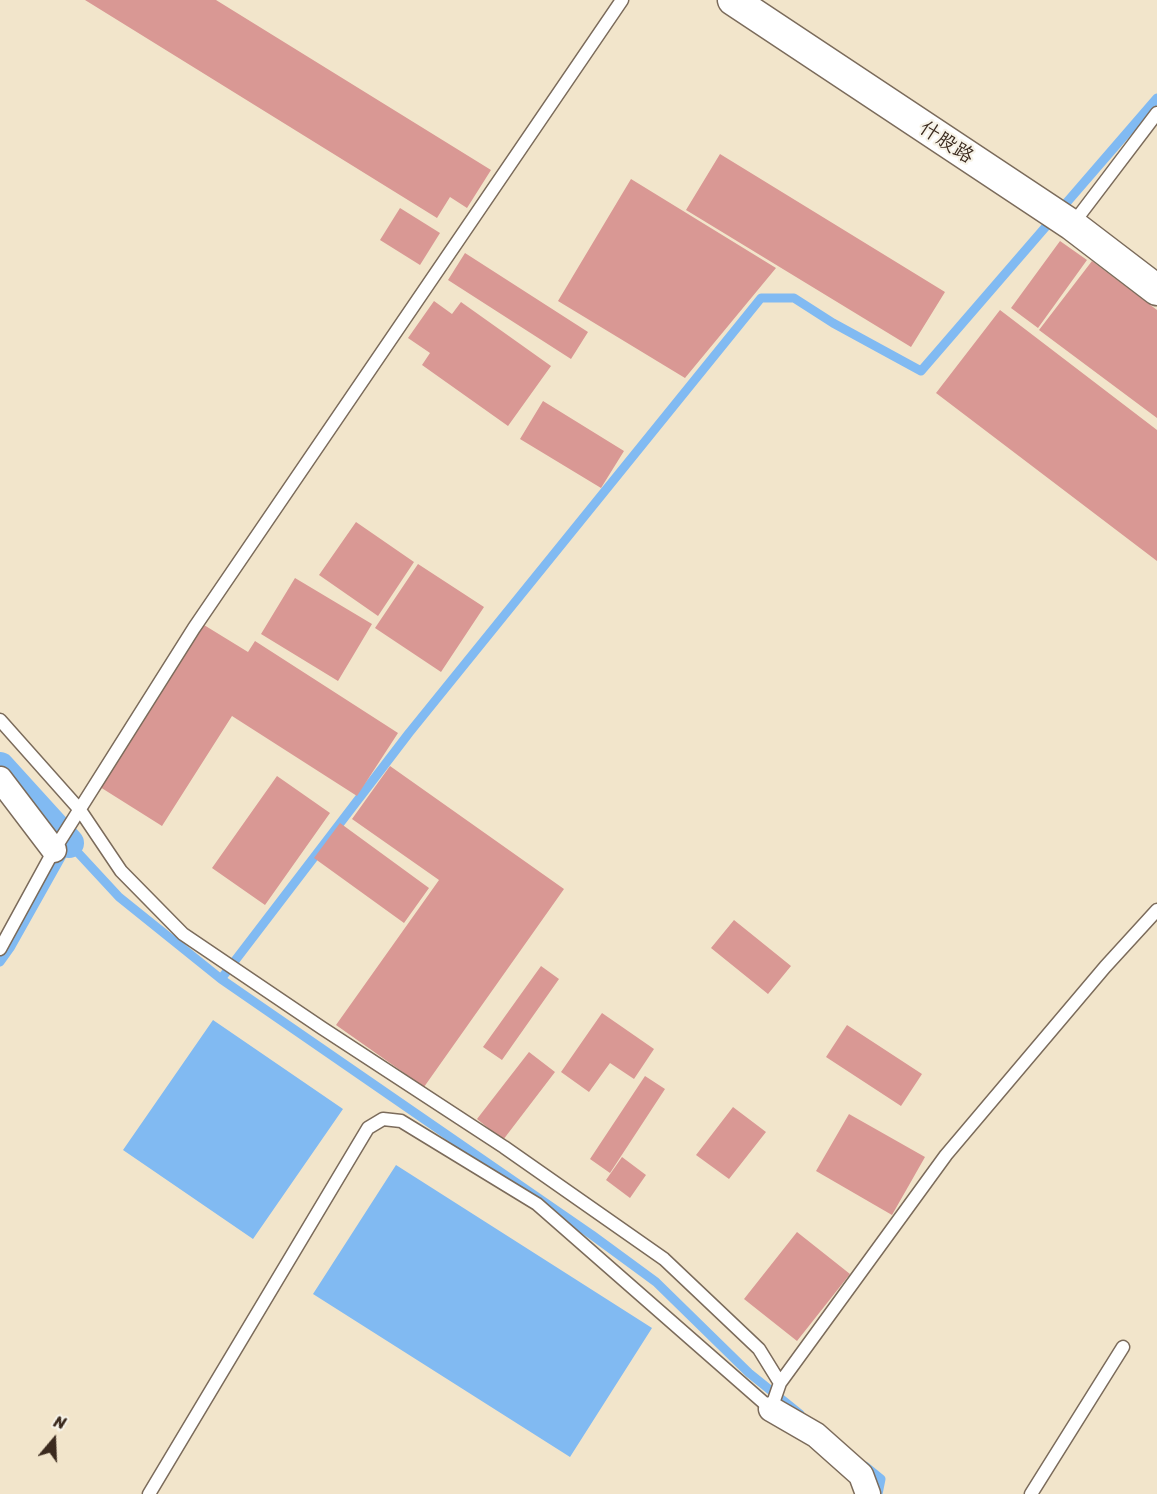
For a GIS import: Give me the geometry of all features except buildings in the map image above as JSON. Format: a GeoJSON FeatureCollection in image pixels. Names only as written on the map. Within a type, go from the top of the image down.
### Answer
{"type":"FeatureCollection","features":[{"type":"Feature","properties":{"kind":"street","name":"什股路"},"geometry":{"type":"LineString","coordinates":[[733,0],[1072,225],[1157,290]]}},
{"type":"Feature","properties":{"kind":"street"},"geometry":{"type":"LineString","coordinates":[[0,779],[54,850]]}},
{"type":"Feature","properties":{"kind":"street"},"geometry":{"type":"LineString","coordinates":[[771,1409],[816,1435],[861,1475],[868,1494]]}},
{"type":"Feature","properties":{"kind":"lane"},"geometry":{"type":"LineString","coordinates":[[0,949],[54,850],[194,628],[622,0]]}},
{"type":"Feature","properties":{"kind":"lane"},"geometry":{"type":"LineString","coordinates":[[1072,225],[1157,113]]}},
{"type":"Feature","properties":{"kind":"lane"},"geometry":{"type":"LineString","coordinates":[[0,720],[80,810],[121,871],[183,934],[504,1147],[664,1259],[759,1349],[780,1383]]}},
{"type":"Feature","properties":{"kind":"lane"},"geometry":{"type":"LineString","coordinates":[[149,1494],[368,1128],[384,1119],[401,1121],[537,1204],[771,1409],[780,1383],[946,1155],[1105,967],[1157,910]]}},
{"type":"Feature","properties":{"kind":"lane"},"geometry":{"type":"LineString","coordinates":[[1030,1494],[1123,1347]]}},
{"type":"Feature","properties":{"kind":"water"},"geometry":{"type":"Polygon","coordinates":[[[213,1020],[343,1109],[253,1239],[123,1150],[213,1020]]]}},
{"type":"Feature","properties":{"kind":"water"},"geometry":{"type":"Polygon","coordinates":[[[396,1165],[652,1328],[570,1457],[313,1294],[396,1165]]]}},
{"type":"Feature","properties":{"kind":"waterway"},"geometry":{"type":"LineString","coordinates":[[221,979],[409,733],[761,298],[794,298],[833,323],[921,371],[1157,98]]}},
{"type":"Feature","properties":{"kind":"waterway"},"geometry":{"type":"LineString","coordinates":[[0,767],[69,843]]}},
{"type":"Feature","properties":{"kind":"waterway"},"geometry":{"type":"LineString","coordinates":[[0,962],[69,843],[119,897],[221,979],[592,1235],[656,1282],[749,1373],[800,1414]]}},
{"type":"Feature","properties":{"kind":"waterway"},"geometry":{"type":"LineString","coordinates":[[865,1466],[881,1479],[878,1494]]}}]}
